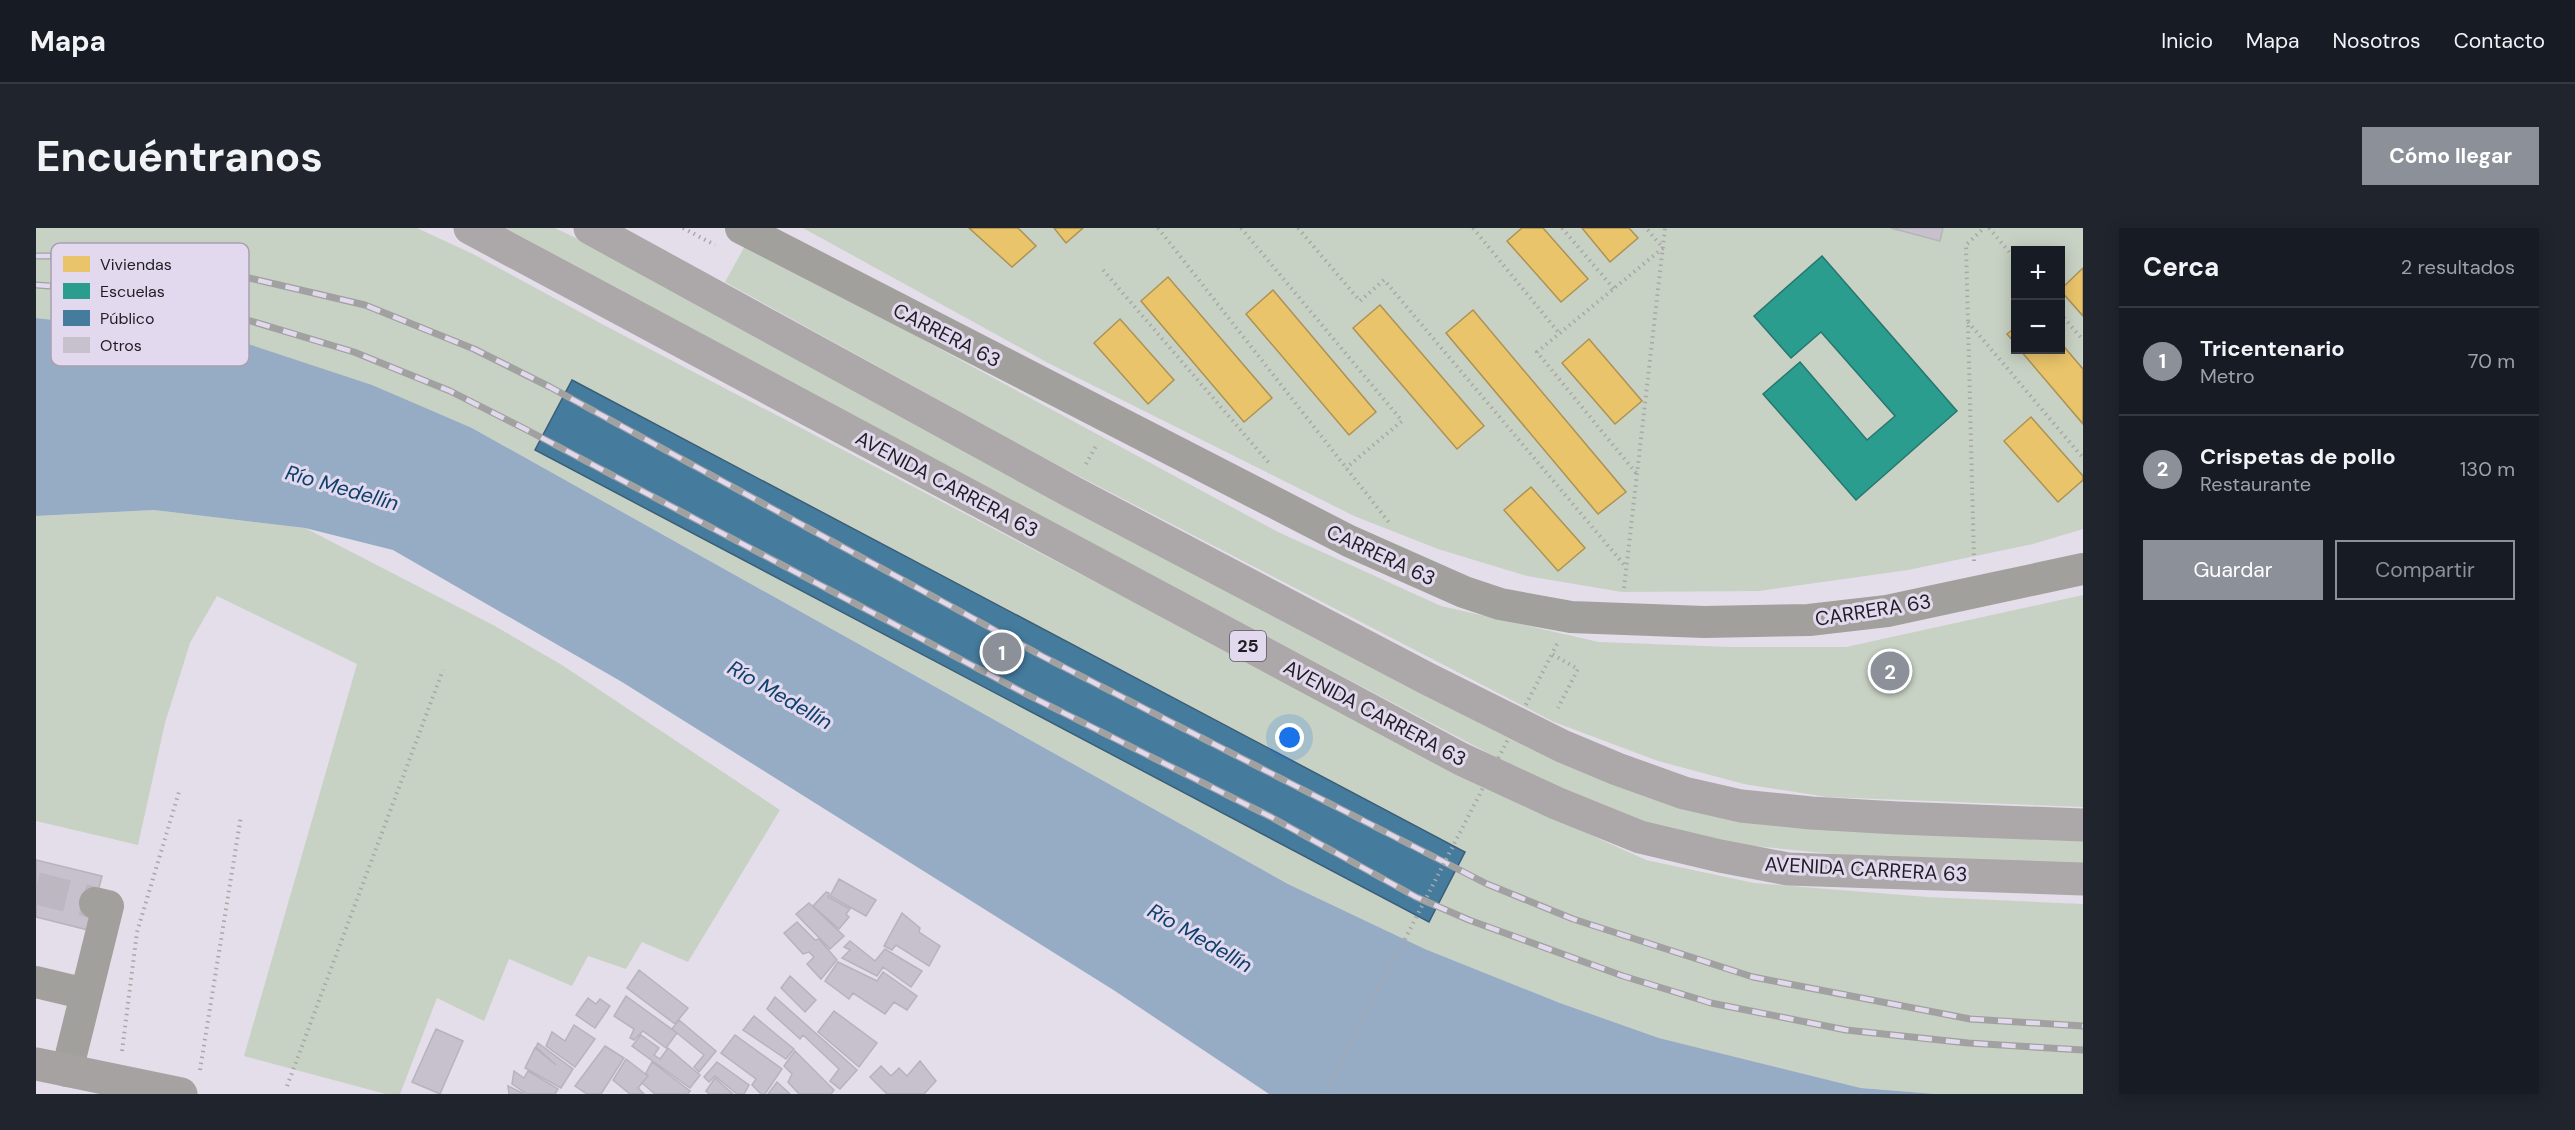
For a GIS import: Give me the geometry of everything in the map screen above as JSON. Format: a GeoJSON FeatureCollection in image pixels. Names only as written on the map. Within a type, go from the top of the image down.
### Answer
{"type":"FeatureCollection","features":[{"type":"Feature","properties":{"kind":"highway","name":"AVENIDA CARRERA 63"},"geometry":{"type":"LineString","coordinates":[[470,228],[1450,753],[1556,803],[1640,837],[1788,869],[2083,879]]}},
{"type":"Feature","properties":{"kind":"highway"},"geometry":{"type":"LineString","coordinates":[[590,228],[1072,492],[1426,678],[1543,736],[1617,769],[1684,793],[1741,806],[1897,818],[2083,825]]}},
{"type":"Feature","properties":{"kind":"main road"},"geometry":{"type":"LineString","coordinates":[[36,1064],[125,1087],[190,1082]]}},
{"type":"Feature","properties":{"kind":"street","name":"CARRERA 63"},"geometry":{"type":"LineString","coordinates":[[730,238],[1109,419],[1349,542],[1464,592],[1500,604],[1571,617],[1714,622],[1809,620],[1887,611],[2083,569]]}},
{"type":"Feature","properties":{"kind":"street"},"geometry":{"type":"LineString","coordinates":[[67,1071],[108,906],[95,903]]}},
{"type":"Feature","properties":{"kind":"street"},"geometry":{"type":"LineString","coordinates":[[36,982],[86,994]]}},
{"type":"Feature","properties":{"kind":"path"},"geometry":{"type":"LineString","coordinates":[[683,228],[730,238]]}},
{"type":"Feature","properties":{"kind":"path"},"geometry":{"type":"LineString","coordinates":[[1158,228],[1397,533]]}},
{"type":"Feature","properties":{"kind":"path"},"geometry":{"type":"LineString","coordinates":[[1241,228],[1402,421],[1346,468]]}},
{"type":"Feature","properties":{"kind":"path"},"geometry":{"type":"LineString","coordinates":[[1298,228],[1360,301],[1384,280],[1626,567]]}},
{"type":"Feature","properties":{"kind":"path"},"geometry":{"type":"LineString","coordinates":[[1473,228],[1559,333]]}},
{"type":"Feature","properties":{"kind":"path"},"geometry":{"type":"LineString","coordinates":[[1562,228],[1614,289]]}},
{"type":"Feature","properties":{"kind":"path"},"geometry":{"type":"LineString","coordinates":[[1646,228],[1662,248]]}},
{"type":"Feature","properties":{"kind":"path"},"geometry":{"type":"LineString","coordinates":[[1620,619],[1665,228]]}},
{"type":"Feature","properties":{"kind":"path"},"geometry":{"type":"LineString","coordinates":[[1975,592],[1966,245],[1984,228]]}},
{"type":"Feature","properties":{"kind":"path"},"geometry":{"type":"LineString","coordinates":[[1989,228],[2011,254]]}},
{"type":"Feature","properties":{"kind":"path"},"geometry":{"type":"LineString","coordinates":[[1637,474],[1537,352],[1662,248]]}},
{"type":"Feature","properties":{"kind":"path"},"geometry":{"type":"LineString","coordinates":[[1103,270],[1273,468]]}},
{"type":"Feature","properties":{"kind":"path"},"geometry":{"type":"LineString","coordinates":[[2065,318],[2083,340]]}},
{"type":"Feature","properties":{"kind":"path"},"geometry":{"type":"LineString","coordinates":[[1967,321],[2083,458]]}},
{"type":"Feature","properties":{"kind":"path"},"geometry":{"type":"LineString","coordinates":[[1072,492],[1109,419]]}},
{"type":"Feature","properties":{"kind":"path"},"geometry":{"type":"LineString","coordinates":[[1325,1094],[1552,654],[1578,669],[1543,736]]}},
{"type":"Feature","properties":{"kind":"path"},"geometry":{"type":"LineString","coordinates":[[287,1086],[443,670]]}},
{"type":"Feature","properties":{"kind":"path"},"geometry":{"type":"LineString","coordinates":[[125,1087],[122,1057],[136,932],[179,792]]}},
{"type":"Feature","properties":{"kind":"path"},"geometry":{"type":"LineString","coordinates":[[190,1082],[241,816]]}},
{"type":"Feature","properties":{"kind":"green space"},"geometry":{"type":"Polygon","coordinates":[[[36,228],[417,228],[473,254],[602,324],[1507,797],[1646,860],[1754,883],[1928,897],[2083,904],[2083,1094],[1936,1094],[1861,1088],[1659,1038],[1560,1003],[1425,949],[1288,884],[472,428],[249,345],[249,243],[51,243],[51,320],[36,318],[36,228]],[[571,381],[535,450],[1429,922],[1465,852],[571,381]]]}},
{"type":"Feature","properties":{"kind":"green space"},"geometry":{"type":"Polygon","coordinates":[[[499,228],[555,228],[655,276],[1649,792],[2083,837],[2083,869],[1937,864],[1733,844],[1640,821],[1545,783],[499,228]]]}},
{"type":"Feature","properties":{"kind":"green space"},"geometry":{"type":"Polygon","coordinates":[[[803,228],[2083,228],[2083,529],[2033,544],[1908,570],[1759,591],[1622,592],[1527,576],[1438,549],[1354,516],[1048,363],[803,228]]]}},
{"type":"Feature","properties":{"kind":"green space"},"geometry":{"type":"Polygon","coordinates":[[[746,244],[1278,532],[1441,606],[1599,642],[1731,647],[1846,647],[2083,595],[2083,807],[1827,797],[1744,784],[1658,761],[1554,722],[1042,457],[725,282],[746,244]]]}},
{"type":"Feature","properties":{"kind":"green space"},"geometry":{"type":"Polygon","coordinates":[[[154,510],[305,528],[493,625],[562,665],[780,810],[688,962],[642,942],[626,969],[588,956],[572,986],[509,959],[484,1021],[437,998],[400,1094],[386,1094],[244,1056],[357,664],[217,596],[190,643],[165,723],[138,845],[36,821],[36,516],[154,510]]]}},
{"type":"Feature","properties":{"kind":"water","name":"Río Medellín"},"geometry":{"type":"Polygon","coordinates":[[[36,318],[51,320],[51,366],[249,366],[249,344],[372,385],[472,428],[1288,884],[1425,949],[1560,1003],[1659,1038],[1861,1088],[1936,1094],[1269,1094],[1115,991],[622,682],[393,550],[305,528],[154,510],[36,516],[36,318]]]}},
{"type":"Feature","properties":{"kind":"building: Viviendas"},"geometry":{"type":"Polygon","coordinates":[[[969,228],[1018,228],[1036,246],[1012,267],[969,228]]]}},
{"type":"Feature","properties":{"kind":"building: Viviendas"},"geometry":{"type":"Polygon","coordinates":[[[1054,228],[1083,228],[1066,243],[1054,228]]]}},
{"type":"Feature","properties":{"kind":"building: Viviendas"},"geometry":{"type":"Polygon","coordinates":[[[1522,228],[1543,228],[1588,279],[1561,302],[1507,241],[1522,228]]]}},
{"type":"Feature","properties":{"kind":"building: Viviendas"},"geometry":{"type":"Polygon","coordinates":[[[1582,228],[1629,228],[1638,238],[1610,262],[1582,228]]]}},
{"type":"Feature","properties":{"kind":"building: Viviendas"},"geometry":{"type":"Polygon","coordinates":[[[2083,268],[2083,316],[2065,296],[2065,285],[2083,268]]]}},
{"type":"Feature","properties":{"kind":"building: Viviendas"},"geometry":{"type":"Polygon","coordinates":[[[1168,277],[1272,398],[1244,422],[1141,301],[1168,277]]]}},
{"type":"Feature","properties":{"kind":"building: Viviendas"},"geometry":{"type":"Polygon","coordinates":[[[1273,290],[1376,412],[1349,435],[1246,314],[1273,290]]]}},
{"type":"Feature","properties":{"kind":"building: Viviendas"},"geometry":{"type":"Polygon","coordinates":[[[1380,305],[1484,426],[1457,449],[1353,328],[1380,305]]]}},
{"type":"Feature","properties":{"kind":"building: Viviendas"},"geometry":{"type":"Polygon","coordinates":[[[1473,310],[1626,492],[1598,514],[1446,333],[1473,310]]]}},
{"type":"Feature","properties":{"kind":"building: Viviendas"},"geometry":{"type":"Polygon","coordinates":[[[1120,319],[1174,380],[1148,404],[1094,343],[1120,319]]]}},
{"type":"Feature","properties":{"kind":"building: Viviendas"},"geometry":{"type":"Polygon","coordinates":[[[1589,339],[1642,401],[1615,424],[1562,363],[1589,339]]]}},
{"type":"Feature","properties":{"kind":"building: Viviendas"},"geometry":{"type":"Polygon","coordinates":[[[2065,348],[2083,369],[2083,424],[2023,354],[2065,354],[2065,348]]]}},
{"type":"Feature","properties":{"kind":"building: Viviendas"},"geometry":{"type":"Polygon","coordinates":[[[2031,417],[2083,476],[2083,480],[2058,502],[2004,441],[2031,417]]]}},
{"type":"Feature","properties":{"kind":"building: Viviendas"},"geometry":{"type":"Polygon","coordinates":[[[1531,487],[1585,548],[1558,571],[1504,510],[1531,487]]]}},
{"type":"Feature","properties":{"kind":"building: Escuelas"},"geometry":{"type":"Polygon","coordinates":[[[1822,256],[1957,411],[1856,500],[1763,394],[1800,362],[1867,440],[1895,416],[1821,332],[1791,358],[1754,316],[1822,256]]]}},
{"type":"Feature","properties":{"kind":"building: Público"},"geometry":{"type":"Polygon","coordinates":[[[572,380],[1465,852],[1429,922],[535,450],[572,380]]]}},
{"type":"Feature","properties":{"kind":"building: Otros"},"geometry":{"type":"Polygon","coordinates":[[[1891,228],[1943,228],[1940,241],[1891,228]]]}},
{"type":"Feature","properties":{"kind":"building: Otros"},"geometry":{"type":"Polygon","coordinates":[[[36,860],[102,876],[88,930],[36,917],[36,860]]]}},
{"type":"Feature","properties":{"kind":"building: Otros"},"geometry":{"type":"Polygon","coordinates":[[[839,879],[876,900],[866,916],[830,896],[839,879]]]}},
{"type":"Feature","properties":{"kind":"building: Otros"},"geometry":{"type":"Polygon","coordinates":[[[826,892],[829,893],[828,897],[850,909],[846,914],[849,917],[839,929],[813,906],[826,892]]]}},
{"type":"Feature","properties":{"kind":"building: Otros"},"geometry":{"type":"Polygon","coordinates":[[[809,903],[844,936],[830,949],[796,914],[809,903]]]}},
{"type":"Feature","properties":{"kind":"building: Otros"},"geometry":{"type":"Polygon","coordinates":[[[902,913],[920,928],[919,932],[940,946],[929,966],[896,945],[892,950],[884,946],[902,913]]]}},
{"type":"Feature","properties":{"kind":"building: Otros"},"geometry":{"type":"Polygon","coordinates":[[[797,922],[815,940],[819,939],[837,960],[821,979],[807,964],[814,957],[809,952],[803,954],[784,933],[797,922]]]}},
{"type":"Feature","properties":{"kind":"building: Otros"},"geometry":{"type":"Polygon","coordinates":[[[850,941],[875,961],[885,949],[922,971],[911,987],[883,967],[877,976],[842,958],[850,950],[844,947],[850,941]]]}},
{"type":"Feature","properties":{"kind":"building: Otros"},"geometry":{"type":"Polygon","coordinates":[[[838,962],[877,981],[883,972],[917,996],[907,1010],[894,1002],[885,1014],[853,993],[849,999],[825,981],[838,962]]]}},
{"type":"Feature","properties":{"kind":"building: Otros"},"geometry":{"type":"Polygon","coordinates":[[[639,970],[688,1008],[675,1024],[627,988],[639,970]]]}},
{"type":"Feature","properties":{"kind":"building: Otros"},"geometry":{"type":"Polygon","coordinates":[[[790,976],[816,1000],[805,1012],[781,988],[790,976]]]}},
{"type":"Feature","properties":{"kind":"building: Otros"},"geometry":{"type":"Polygon","coordinates":[[[626,996],[677,1033],[666,1048],[643,1031],[634,1040],[630,1038],[634,1029],[614,1016],[626,996]]]}},
{"type":"Feature","properties":{"kind":"building: Otros"},"geometry":{"type":"Polygon","coordinates":[[[775,997],[857,1070],[840,1089],[830,1081],[839,1069],[803,1035],[800,1039],[767,1009],[775,997]]]}},
{"type":"Feature","properties":{"kind":"building: Otros"},"geometry":{"type":"Polygon","coordinates":[[[588,998],[596,1004],[600,999],[610,1006],[595,1028],[576,1015],[588,998]]]}},
{"type":"Feature","properties":{"kind":"building: Otros"},"geometry":{"type":"Polygon","coordinates":[[[834,1011],[877,1043],[859,1067],[818,1032],[834,1011]]]}},
{"type":"Feature","properties":{"kind":"building: Otros"},"geometry":{"type":"Polygon","coordinates":[[[754,1016],[794,1049],[786,1059],[743,1030],[754,1016]]]}},
{"type":"Feature","properties":{"kind":"building: Otros"},"geometry":{"type":"Polygon","coordinates":[[[679,1020],[716,1051],[699,1072],[694,1067],[704,1055],[672,1029],[679,1020]]]}},
{"type":"Feature","properties":{"kind":"building: Otros"},"geometry":{"type":"Polygon","coordinates":[[[574,1025],[595,1039],[575,1067],[546,1046],[552,1032],[565,1041],[574,1025]]]}},
{"type":"Feature","properties":{"kind":"building: Otros"},"geometry":{"type":"Polygon","coordinates":[[[436,1029],[463,1041],[440,1094],[412,1082],[436,1029]]]}},
{"type":"Feature","properties":{"kind":"building: Otros"},"geometry":{"type":"Polygon","coordinates":[[[641,1035],[659,1048],[654,1055],[660,1059],[668,1048],[700,1075],[690,1088],[632,1046],[641,1035]]]}},
{"type":"Feature","properties":{"kind":"building: Otros"},"geometry":{"type":"Polygon","coordinates":[[[735,1035],[782,1069],[765,1094],[761,1094],[752,1085],[756,1079],[721,1053],[735,1035]]]}},
{"type":"Feature","properties":{"kind":"building: Otros"},"geometry":{"type":"Polygon","coordinates":[[[538,1043],[573,1069],[561,1088],[525,1068],[535,1048],[556,1065],[536,1047],[538,1043]]]}},
{"type":"Feature","properties":{"kind":"building: Otros"},"geometry":{"type":"Polygon","coordinates":[[[605,1046],[624,1058],[601,1094],[587,1094],[575,1086],[605,1046]]]}},
{"type":"Feature","properties":{"kind":"building: Otros"},"geometry":{"type":"Polygon","coordinates":[[[795,1051],[834,1090],[831,1094],[799,1094],[788,1082],[792,1074],[784,1066],[795,1051]]]}},
{"type":"Feature","properties":{"kind":"building: Otros"},"geometry":{"type":"Polygon","coordinates":[[[626,1059],[648,1076],[638,1088],[644,1094],[630,1094],[613,1080],[626,1059]]]}},
{"type":"Feature","properties":{"kind":"building: Otros"},"geometry":{"type":"Polygon","coordinates":[[[920,1061],[936,1081],[924,1094],[887,1094],[870,1077],[881,1066],[891,1076],[899,1068],[907,1076],[920,1061]]]}},
{"type":"Feature","properties":{"kind":"building: Otros"},"geometry":{"type":"Polygon","coordinates":[[[652,1062],[690,1091],[688,1094],[655,1094],[642,1083],[648,1076],[646,1073],[652,1062]]]}},
{"type":"Feature","properties":{"kind":"building: Otros"},"geometry":{"type":"Polygon","coordinates":[[[717,1062],[749,1085],[744,1094],[737,1094],[715,1076],[709,1082],[704,1077],[717,1062]]]}},
{"type":"Feature","properties":{"kind":"building: Otros"},"geometry":{"type":"Polygon","coordinates":[[[514,1071],[524,1078],[528,1071],[558,1089],[555,1094],[527,1094],[512,1084],[514,1071]]]}},
{"type":"Feature","properties":{"kind":"building: Otros"},"geometry":{"type":"Polygon","coordinates":[[[715,1078],[733,1094],[709,1094],[706,1091],[715,1078]]]}},
{"type":"Feature","properties":{"kind":"building: Otros"},"geometry":{"type":"Polygon","coordinates":[[[777,1082],[790,1094],[768,1094],[777,1082]]]}},
{"type":"Feature","properties":{"kind":"building: Otros"},"geometry":{"type":"Polygon","coordinates":[[[508,1086],[524,1094],[509,1094],[508,1086]]]}},
{"type":"Feature","properties":{"kind":"tunnel"},"geometry":{"type":"LineString","coordinates":[[36,888],[95,903]]}},
{"type":"Feature","properties":{"kind":"railway"},"geometry":{"type":"LineString","coordinates":[[36,256],[51,256]]}},
{"type":"Feature","properties":{"kind":"railway"},"geometry":{"type":"LineString","coordinates":[[249,278],[365,305],[474,349],[550,387],[1042,656],[1487,884],[1573,919],[1753,977],[1970,1019],[2083,1026]]}},
{"type":"Feature","properties":{"kind":"railway"},"geometry":{"type":"LineString","coordinates":[[36,285],[51,286]]}},
{"type":"Feature","properties":{"kind":"railway"},"geometry":{"type":"LineString","coordinates":[[249,320],[354,352],[450,391],[1026,694],[1271,817],[1416,897],[1469,920],[1623,976],[1711,1003],[1846,1030],[1968,1043],[2083,1050]]}},
{"type":"Feature","properties":{"kind":"place","name":"Tricentenario"},"geometry":{"type":"Point","coordinates":[1002,652]}},
{"type":"Feature","properties":{"kind":"place","name":"Crispetas de pollo"},"geometry":{"type":"Point","coordinates":[1890,671]}}]}
